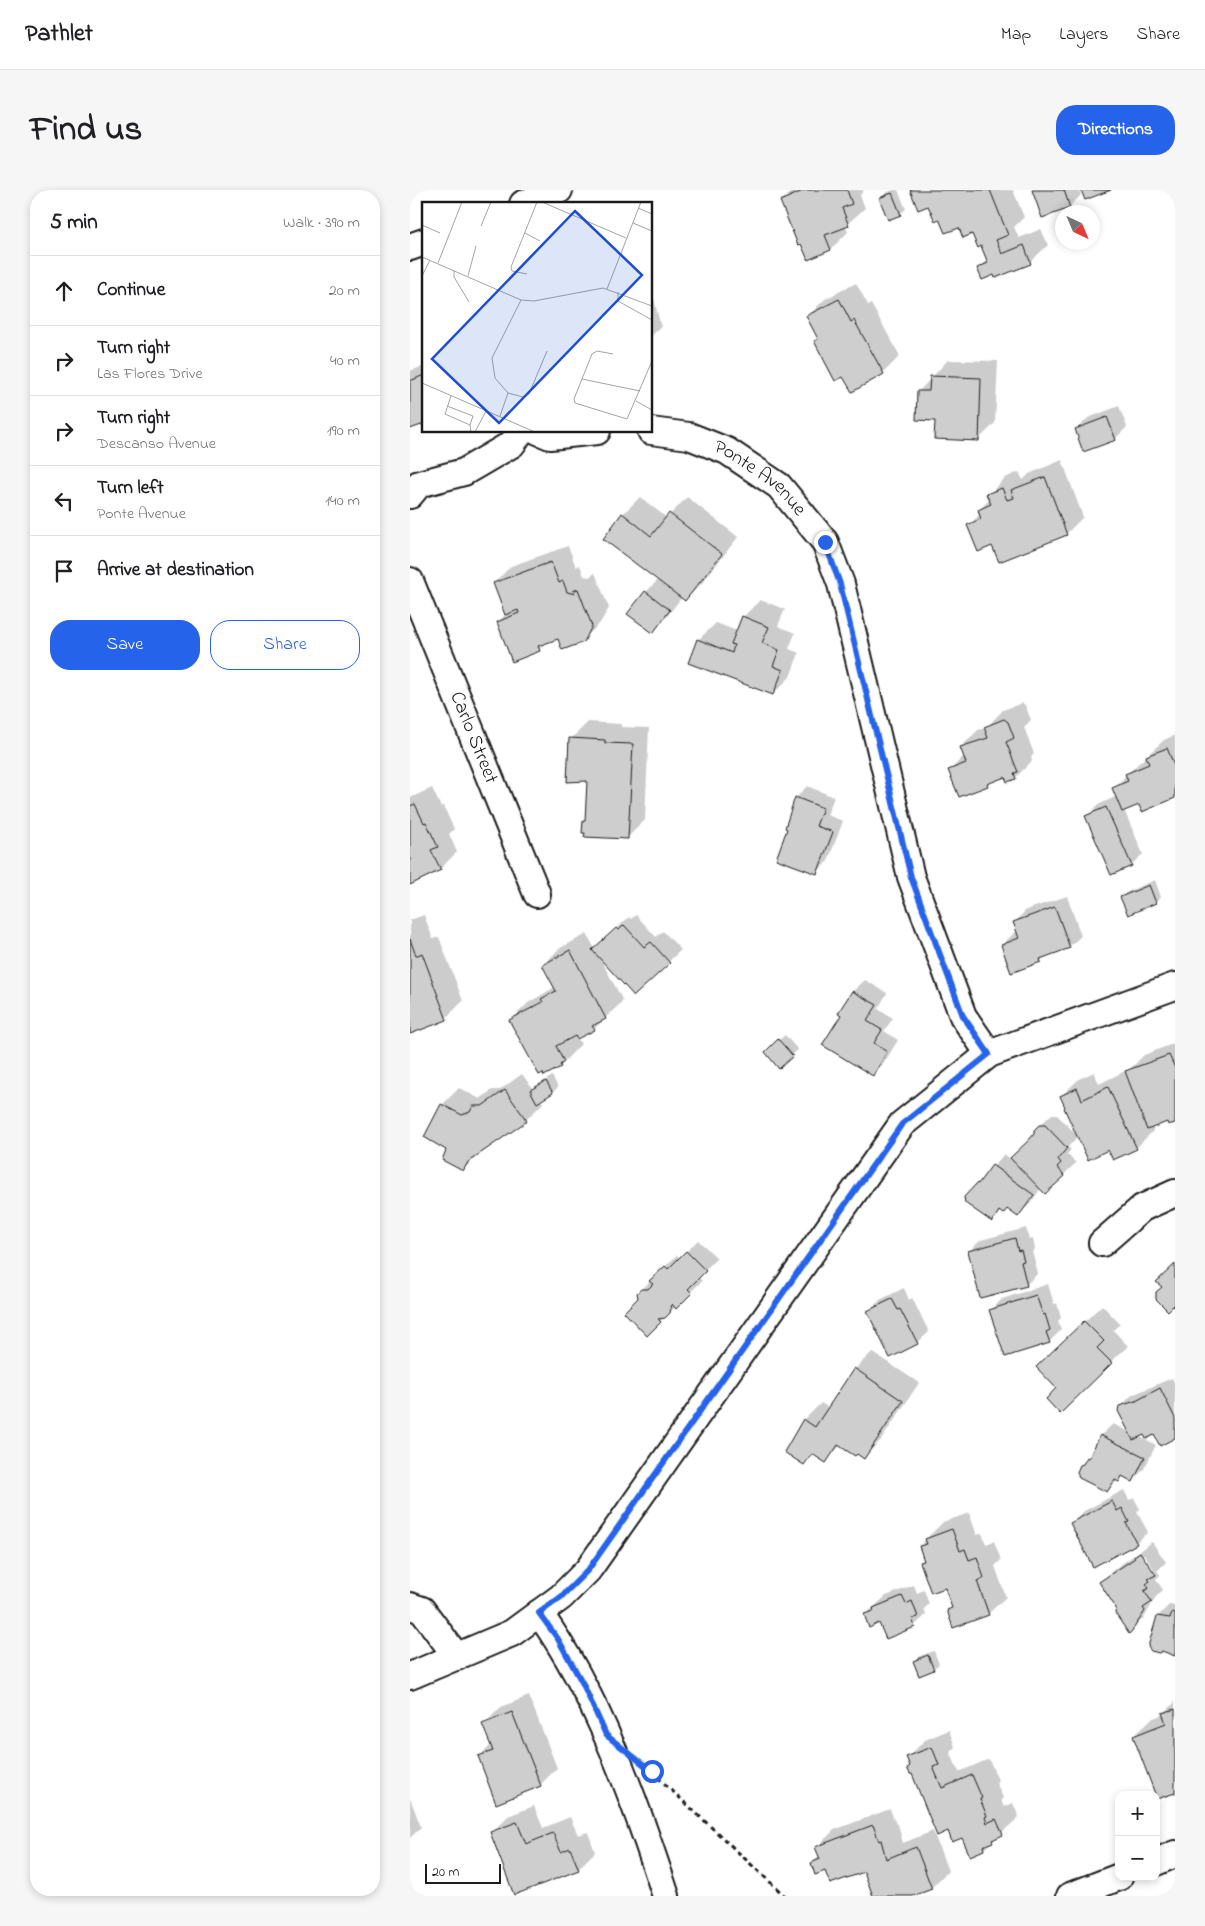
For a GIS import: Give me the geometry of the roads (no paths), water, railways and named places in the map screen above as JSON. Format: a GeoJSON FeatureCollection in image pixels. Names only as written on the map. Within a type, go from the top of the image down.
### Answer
{"type":"FeatureCollection","features":[{"type":"Feature","properties":{"kind":"street"},"geometry":{"type":"LineString","coordinates":[[528,202],[556,191]]}},
{"type":"Feature","properties":{"kind":"street"},"geometry":{"type":"LineString","coordinates":[[410,247],[422,243]]}},
{"type":"Feature","properties":{"kind":"street","name":"Ponte Avenue"},"geometry":{"type":"LineString","coordinates":[[652,431],[690,436],[727,451],[780,486],[825,542],[840,584],[911,877],[963,1016],[989,1054]]}},
{"type":"Feature","properties":{"kind":"street"},"geometry":{"type":"LineString","coordinates":[[410,495],[419,484],[464,472],[512,444],[521,432]]}},
{"type":"Feature","properties":{"kind":"street"},"geometry":{"type":"LineString","coordinates":[[540,432],[550,436],[588,432]]}},
{"type":"Feature","properties":{"kind":"street","name":"Carlo Street"},"geometry":{"type":"LineString","coordinates":[[410,581],[537,894]]}},
{"type":"Feature","properties":{"kind":"street"},"geometry":{"type":"LineString","coordinates":[[410,1676],[512,1633],[561,1597],[588,1570],[902,1124],[989,1054],[1175,986]]}},
{"type":"Feature","properties":{"kind":"street"},"geometry":{"type":"LineString","coordinates":[[1102,1243],[1142,1208],[1175,1193]]}},
{"type":"Feature","properties":{"kind":"street"},"geometry":{"type":"LineString","coordinates":[[416,1608],[457,1657]]}},
{"type":"Feature","properties":{"kind":"street"},"geometry":{"type":"LineString","coordinates":[[539,1613],[558,1639],[602,1726],[645,1831],[666,1896]]}},
{"type":"Feature","properties":{"kind":"street"},"geometry":{"type":"LineString","coordinates":[[1160,1860],[1175,1854]]}},
{"type":"Feature","properties":{"kind":"street"},"geometry":{"type":"LineString","coordinates":[[1070,1896],[1115,1879]]}}]}
